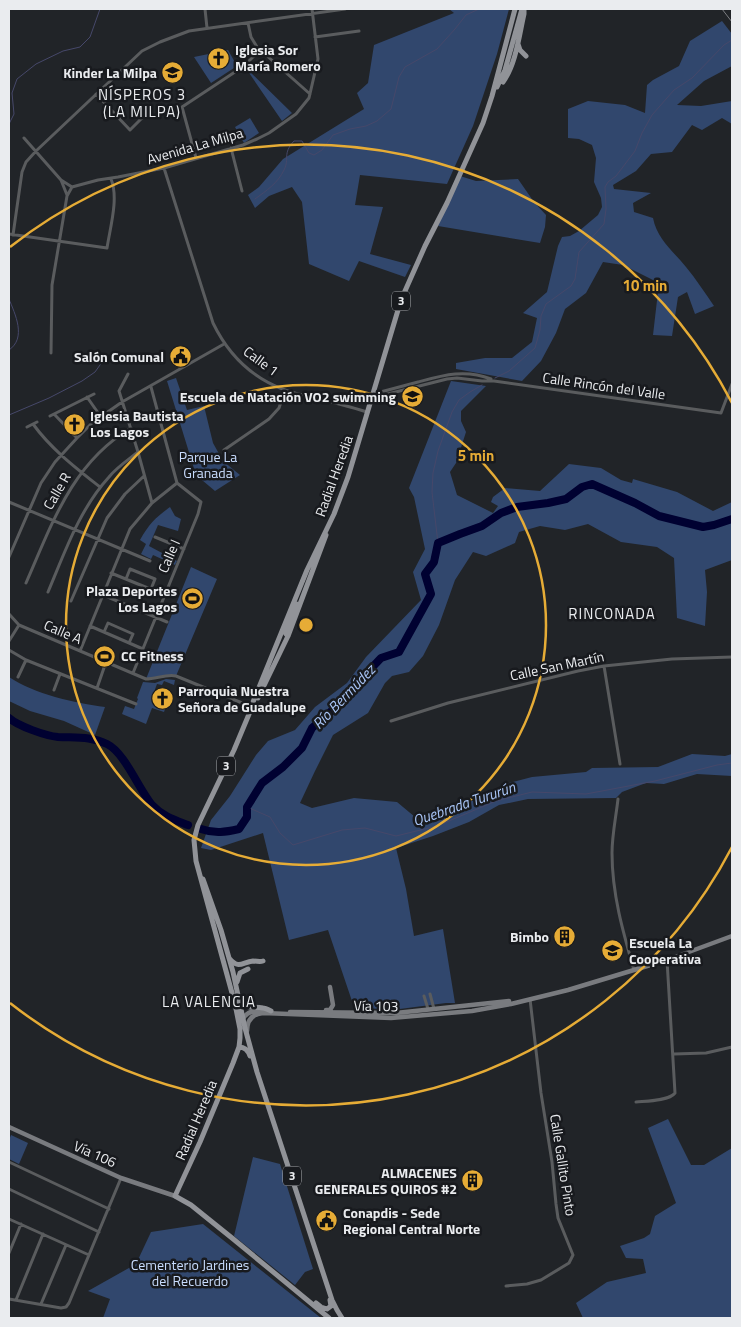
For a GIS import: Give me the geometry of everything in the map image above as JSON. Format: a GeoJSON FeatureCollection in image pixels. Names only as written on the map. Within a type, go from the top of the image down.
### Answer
{"type":"FeatureCollection","features":[{"type":"Feature","properties":{"kind":"main road","name":"Radial Heredia"},"geometry":{"type":"LineString","coordinates":[[174,1196],[200,1142],[233,1063],[240,1038],[235,1004],[196,861],[194,840],[198,825],[234,750],[306,570],[334,514],[348,477],[401,300],[483,123],[494,92],[516,9]]}},
{"type":"Feature","properties":{"kind":"main road","name":"Radial Heredia"},"geometry":{"type":"LineString","coordinates":[[494,92],[513,51],[523,9]]}},
{"type":"Feature","properties":{"kind":"main road"},"geometry":{"type":"LineString","coordinates":[[494,92],[506,78],[512,61],[513,51],[524,14],[523,9]]}},
{"type":"Feature","properties":{"kind":"main road"},"geometry":{"type":"LineString","coordinates":[[510,27],[512,32],[508,47],[513,51]]}},
{"type":"Feature","properties":{"kind":"main road"},"geometry":{"type":"LineString","coordinates":[[512,61],[517,57],[526,56],[519,48],[517,42]]}},
{"type":"Feature","properties":{"kind":"main road"},"geometry":{"type":"LineString","coordinates":[[252,707],[256,703],[288,636],[334,514]]}},
{"type":"Feature","properties":{"kind":"main road"},"geometry":{"type":"LineString","coordinates":[[288,636],[286,634],[287,630],[298,602],[306,570]]}},
{"type":"Feature","properties":{"kind":"main road"},"geometry":{"type":"LineString","coordinates":[[255,697],[282,641],[288,636]]}},
{"type":"Feature","properties":{"kind":"main road","name":"Radial Heredia"},"geometry":{"type":"LineString","coordinates":[[196,861],[214,906],[233,972],[242,1018],[257,1072],[327,1286],[342,1318]]}},
{"type":"Feature","properties":{"kind":"main road"},"geometry":{"type":"LineString","coordinates":[[203,889],[215,919],[228,968],[233,972]]}},
{"type":"Feature","properties":{"kind":"main road","name":"Vía 103"},"geometry":{"type":"LineString","coordinates":[[250,1047],[247,1032],[248,1025],[250,1018],[255,1014],[410,1018],[472,1011],[568,990],[667,960],[732,936]]}},
{"type":"Feature","properties":{"kind":"main road"},"geometry":{"type":"LineString","coordinates":[[228,956],[233,963],[238,965],[252,961],[263,961]]}},
{"type":"Feature","properties":{"kind":"main road"},"geometry":{"type":"LineString","coordinates":[[237,993],[238,975],[248,968]]}},
{"type":"Feature","properties":{"kind":"main road"},"geometry":{"type":"LineString","coordinates":[[295,1011],[330,1010],[333,1005],[330,987]]}},
{"type":"Feature","properties":{"kind":"main road","name":"Vía 103"},"geometry":{"type":"LineString","coordinates":[[242,1018],[254,1011],[396,1013],[530,999]]}},
{"type":"Feature","properties":{"kind":"main road"},"geometry":{"type":"LineString","coordinates":[[238,1000],[246,1007],[262,1008],[271,1011]]}},
{"type":"Feature","properties":{"kind":"main road"},"geometry":{"type":"LineString","coordinates":[[330,1017],[341,1013],[350,1017],[358,1015],[397,1016],[425,1014],[431,1010],[435,1013],[494,1007]]}},
{"type":"Feature","properties":{"kind":"main road"},"geometry":{"type":"LineString","coordinates":[[240,1029],[242,1018]]}},
{"type":"Feature","properties":{"kind":"main road"},"geometry":{"type":"LineString","coordinates":[[239,1047],[243,1047],[248,1051],[257,1072]]}},
{"type":"Feature","properties":{"kind":"main road","name":"Vía 106"},"geometry":{"type":"LineString","coordinates":[[10,1127],[121,1178],[174,1196]]}},
{"type":"Feature","properties":{"kind":"main road"},"geometry":{"type":"LineString","coordinates":[[174,1196],[191,1206],[235,1240],[329,1318]]}},
{"type":"Feature","properties":{"kind":"main road"},"geometry":{"type":"LineString","coordinates":[[235,1240],[253,1252],[321,1307],[327,1309],[331,1306],[327,1286]]}},
{"type":"Feature","properties":{"kind":"street"},"geometry":{"type":"LineString","coordinates":[[205,9],[207,28]]}},
{"type":"Feature","properties":{"kind":"street"},"geometry":{"type":"LineString","coordinates":[[111,178],[115,192],[107,248],[11,234],[22,172],[26,162],[142,51],[189,31],[248,23],[312,11],[345,9]]}},
{"type":"Feature","properties":{"kind":"street","name":"Avenida La Milpa"},"geometry":{"type":"LineString","coordinates":[[72,188],[98,180],[164,168],[231,148],[257,139],[300,110],[310,94],[318,59],[312,11]]}},
{"type":"Feature","properties":{"kind":"street"},"geometry":{"type":"LineString","coordinates":[[248,23],[251,37],[260,50],[310,94]]}},
{"type":"Feature","properties":{"kind":"street"},"geometry":{"type":"LineString","coordinates":[[315,38],[359,31]]}},
{"type":"Feature","properties":{"kind":"street"},"geometry":{"type":"LineString","coordinates":[[196,158],[182,106],[244,66],[260,50]]}},
{"type":"Feature","properties":{"kind":"street"},"geometry":{"type":"LineString","coordinates":[[96,94],[130,130],[144,116]]}},
{"type":"Feature","properties":{"kind":"street"},"geometry":{"type":"LineString","coordinates":[[24,138],[61,180],[72,188],[67,196],[51,293],[51,353]]}},
{"type":"Feature","properties":{"kind":"street"},"geometry":{"type":"LineString","coordinates":[[231,148],[242,191]]}},
{"type":"Feature","properties":{"kind":"street","name":"Calle 1"},"geometry":{"type":"LineString","coordinates":[[164,168],[213,323],[224,344],[237,360],[268,382],[285,390],[368,412]]}},
{"type":"Feature","properties":{"kind":"street"},"geometry":{"type":"LineString","coordinates":[[61,180],[67,196]]}},
{"type":"Feature","properties":{"kind":"street"},"geometry":{"type":"LineString","coordinates":[[9,557],[41,484],[61,455],[92,423],[122,402],[224,344]]}},
{"type":"Feature","properties":{"kind":"street"},"geometry":{"type":"LineString","coordinates":[[128,374],[119,391],[152,503]]}},
{"type":"Feature","properties":{"kind":"street","name":"Calle Rincón del Valle"},"geometry":{"type":"LineString","coordinates":[[372,396],[457,378],[482,381],[494,380],[721,413],[732,384]]}},
{"type":"Feature","properties":{"kind":"street"},"geometry":{"type":"LineString","coordinates":[[80,651],[130,529],[152,503],[177,483],[150,387]]}},
{"type":"Feature","properties":{"kind":"street"},"geometry":{"type":"LineString","coordinates":[[224,450],[269,420],[279,408],[285,390]]}},
{"type":"Feature","properties":{"kind":"street"},"geometry":{"type":"LineString","coordinates":[[50,416],[94,394]]}},
{"type":"Feature","properties":{"kind":"street"},"geometry":{"type":"LineString","coordinates":[[87,397],[101,417]]}},
{"type":"Feature","properties":{"kind":"street"},"geometry":{"type":"LineString","coordinates":[[54,414],[77,438]]}},
{"type":"Feature","properties":{"kind":"street"},"geometry":{"type":"LineString","coordinates":[[27,427],[37,422]]}},
{"type":"Feature","properties":{"kind":"street"},"geometry":{"type":"LineString","coordinates":[[33,424],[42,437],[61,455],[100,487]]}},
{"type":"Feature","properties":{"kind":"street","name":"Calle R"},"geometry":{"type":"LineString","coordinates":[[26,583],[53,520],[81,473],[106,446],[120,434],[131,428]]}},
{"type":"Feature","properties":{"kind":"street"},"geometry":{"type":"LineString","coordinates":[[48,592],[75,529],[89,503],[110,475],[138,452]]}},
{"type":"Feature","properties":{"kind":"street"},"geometry":{"type":"LineString","coordinates":[[71,601],[107,518],[125,494],[144,476]]}},
{"type":"Feature","properties":{"kind":"street","name":"Calle I"},"geometry":{"type":"LineString","coordinates":[[133,674],[198,514],[201,502],[177,483]]}},
{"type":"Feature","properties":{"kind":"street"},"geometry":{"type":"LineString","coordinates":[[9,502],[150,561]]}},
{"type":"Feature","properties":{"kind":"street"},"geometry":{"type":"LineString","coordinates":[[155,537],[184,549]]}},
{"type":"Feature","properties":{"kind":"street"},"geometry":{"type":"LineString","coordinates":[[126,579],[130,569],[155,579],[151,589]]}},
{"type":"Feature","properties":{"kind":"street"},"geometry":{"type":"LineString","coordinates":[[111,573],[165,595]]}},
{"type":"Feature","properties":{"kind":"street"},"geometry":{"type":"LineString","coordinates":[[102,595],[168,622]]}},
{"type":"Feature","properties":{"kind":"street","name":"Calle A"},"geometry":{"type":"LineString","coordinates":[[9,614],[19,625],[146,679],[169,675],[176,676],[252,707]]}},
{"type":"Feature","properties":{"kind":"street"},"geometry":{"type":"LineString","coordinates":[[104,632],[108,623],[125,630],[133,634],[129,643]]}},
{"type":"Feature","properties":{"kind":"street"},"geometry":{"type":"LineString","coordinates":[[9,641],[19,625]]}},
{"type":"Feature","properties":{"kind":"street"},"geometry":{"type":"LineString","coordinates":[[90,626],[143,649]]}},
{"type":"Feature","properties":{"kind":"street"},"geometry":{"type":"LineString","coordinates":[[9,650],[26,660],[136,704]]}},
{"type":"Feature","properties":{"kind":"street","name":"Calle San Martín"},"geometry":{"type":"LineString","coordinates":[[391,721],[448,703],[604,666],[672,658],[732,656]]}},
{"type":"Feature","properties":{"kind":"street"},"geometry":{"type":"LineString","coordinates":[[18,677],[26,660]]}},
{"type":"Feature","properties":{"kind":"street"},"geometry":{"type":"LineString","coordinates":[[97,688],[106,662]]}},
{"type":"Feature","properties":{"kind":"street"},"geometry":{"type":"LineString","coordinates":[[604,666],[620,764]]}},
{"type":"Feature","properties":{"kind":"street"},"geometry":{"type":"LineString","coordinates":[[54,690],[60,674]]}},
{"type":"Feature","properties":{"kind":"street"},"geometry":{"type":"LineString","coordinates":[[618,800],[612,845],[614,888],[619,916],[634,970]]}},
{"type":"Feature","properties":{"kind":"street"},"geometry":{"type":"LineString","coordinates":[[636,1102],[656,1100],[674,1095],[667,960]]}},
{"type":"Feature","properties":{"kind":"street"},"geometry":{"type":"LineString","coordinates":[[430,994],[431,1010]]}},
{"type":"Feature","properties":{"kind":"street"},"geometry":{"type":"LineString","coordinates":[[424,996],[431,1010]]}},
{"type":"Feature","properties":{"kind":"street","name":"Calle Gallito Pinto"},"geometry":{"type":"LineString","coordinates":[[506,1286],[541,1280],[569,1263],[573,1255],[558,1218],[530,999]]}},
{"type":"Feature","properties":{"kind":"street"},"geometry":{"type":"LineString","coordinates":[[673,1054],[698,1054],[732,1047]]}},
{"type":"Feature","properties":{"kind":"street"},"geometry":{"type":"LineString","coordinates":[[9,1133],[10,1127]]}},
{"type":"Feature","properties":{"kind":"street"},"geometry":{"type":"LineString","coordinates":[[9,1162],[109,1209]]}},
{"type":"Feature","properties":{"kind":"street"},"geometry":{"type":"LineString","coordinates":[[9,1299],[61,1308],[69,1304],[121,1178]]}},
{"type":"Feature","properties":{"kind":"street"},"geometry":{"type":"LineString","coordinates":[[9,1189],[99,1232]]}},
{"type":"Feature","properties":{"kind":"street"},"geometry":{"type":"LineString","coordinates":[[9,1219],[89,1255]]}},
{"type":"Feature","properties":{"kind":"street"},"geometry":{"type":"LineString","coordinates":[[9,1253],[21,1224]]}},
{"type":"Feature","properties":{"kind":"street"},"geometry":{"type":"LineString","coordinates":[[16,1300],[43,1234]]}},
{"type":"Feature","properties":{"kind":"street"},"geometry":{"type":"LineString","coordinates":[[41,1304],[66,1245]]}},
{"type":"Feature","properties":{"kind":"green space"},"geometry":{"type":"Polygon","coordinates":[[[449,9],[509,9],[497,54],[473,126],[447,184],[360,175],[355,205],[383,207],[370,254],[411,265],[405,277],[359,261],[349,281],[309,264],[302,202],[292,187],[269,196],[255,208],[248,195],[259,187],[283,159],[364,109],[357,93],[368,83],[374,45],[454,13],[449,9]]]}},
{"type":"Feature","properties":{"kind":"green space"},"geometry":{"type":"Polygon","coordinates":[[[722,21],[732,34],[732,66],[704,81],[677,105],[701,106],[732,101],[732,124],[722,118],[702,130],[692,125],[672,152],[651,154],[636,171],[613,185],[614,189],[651,193],[633,203],[634,212],[653,218],[662,239],[690,272],[714,306],[695,314],[687,292],[678,297],[672,336],[653,335],[659,283],[623,265],[603,262],[586,293],[565,309],[556,333],[541,361],[522,381],[456,369],[456,363],[485,358],[512,358],[532,342],[537,318],[523,313],[547,292],[562,237],[570,236],[579,231],[598,215],[602,207],[601,198],[594,182],[596,158],[592,145],[579,139],[568,138],[568,109],[588,101],[625,105],[645,113],[647,85],[679,66],[690,41],[722,21]]]}},
{"type":"Feature","properties":{"kind":"green space"},"geometry":{"type":"Polygon","coordinates":[[[228,50],[237,66],[211,83],[194,57],[228,50]]]}},
{"type":"Feature","properties":{"kind":"green space"},"geometry":{"type":"Polygon","coordinates":[[[245,67],[292,113],[282,121],[245,67]]]}},
{"type":"Feature","properties":{"kind":"green space"},"geometry":{"type":"Polygon","coordinates":[[[250,118],[259,133],[244,143],[235,127],[250,118]]]}},
{"type":"Feature","properties":{"kind":"green space"},"geometry":{"type":"Polygon","coordinates":[[[460,176],[476,181],[518,179],[546,215],[545,227],[540,243],[438,226],[460,176]]]}},
{"type":"Feature","properties":{"kind":"green space","name":"Parque La Granada"},"geometry":{"type":"Polygon","coordinates":[[[176,378],[187,410],[204,406],[213,443],[223,461],[240,475],[215,491],[196,475],[167,381],[176,378]]]}},
{"type":"Feature","properties":{"kind":"green space"},"geometry":{"type":"Polygon","coordinates":[[[451,381],[486,386],[461,411],[461,421],[466,432],[456,463],[450,472],[457,495],[493,513],[498,506],[491,502],[493,497],[505,488],[540,491],[569,464],[601,468],[621,480],[632,483],[633,479],[677,492],[713,511],[732,502],[732,560],[705,570],[707,592],[705,626],[677,618],[674,558],[657,547],[621,542],[588,524],[565,530],[540,526],[519,532],[515,543],[486,556],[473,552],[455,580],[439,625],[423,656],[409,672],[392,676],[385,683],[368,713],[333,735],[300,803],[312,808],[354,798],[397,802],[415,817],[472,801],[509,783],[532,777],[586,772],[592,768],[658,767],[692,754],[725,756],[732,754],[732,776],[697,774],[664,784],[646,783],[622,792],[616,798],[528,799],[499,805],[469,822],[396,848],[406,889],[414,936],[443,929],[455,1003],[392,1010],[354,1007],[328,930],[289,940],[263,833],[211,850],[201,848],[211,820],[230,796],[256,755],[268,741],[295,730],[315,707],[347,683],[366,657],[421,600],[413,572],[425,549],[414,497],[409,488],[451,381]]]}},
{"type":"Feature","properties":{"kind":"green space"},"geometry":{"type":"Polygon","coordinates":[[[170,507],[175,516],[181,519],[178,531],[158,525],[149,546],[177,561],[175,565],[153,555],[151,559],[141,554],[146,544],[140,540],[143,534],[170,507]]]}},
{"type":"Feature","properties":{"kind":"green space"},"geometry":{"type":"Polygon","coordinates":[[[191,567],[217,579],[176,676],[146,679],[191,567]]]}},
{"type":"Feature","properties":{"kind":"green space"},"geometry":{"type":"Polygon","coordinates":[[[9,677],[42,693],[105,707],[95,735],[64,721],[30,711],[9,701],[9,677]]]}},
{"type":"Feature","properties":{"kind":"green space"},"geometry":{"type":"Polygon","coordinates":[[[166,679],[175,680],[174,685],[164,681],[162,685],[157,684],[154,692],[157,694],[153,704],[165,709],[164,712],[152,708],[146,724],[122,714],[125,706],[134,709],[143,682],[155,683],[166,679]]]}},
{"type":"Feature","properties":{"kind":"green space"},"geometry":{"type":"Polygon","coordinates":[[[668,1119],[691,1165],[704,1165],[732,1148],[732,1318],[583,1318],[576,1303],[607,1282],[646,1273],[643,1259],[626,1258],[620,1246],[650,1234],[655,1216],[676,1203],[648,1128],[668,1119]]]}},
{"type":"Feature","properties":{"kind":"green space"},"geometry":{"type":"Polygon","coordinates":[[[11,1135],[28,1143],[19,1164],[9,1159],[9,1140],[11,1135]]]}},
{"type":"Feature","properties":{"kind":"green space"},"geometry":{"type":"Polygon","coordinates":[[[253,1157],[280,1164],[313,1269],[305,1272],[295,1285],[234,1236],[253,1157]]]}},
{"type":"Feature","properties":{"kind":"green space","name":"Cementerio Jardines del Recuerdo"},"geometry":{"type":"Polygon","coordinates":[[[203,1224],[321,1318],[103,1318],[110,1299],[88,1291],[136,1264],[151,1232],[203,1224]]]}},
{"type":"Feature","properties":{"kind":"waterway"},"geometry":{"type":"LineString","coordinates":[[9,124],[14,114],[12,93],[17,79],[36,64],[63,51],[80,47],[90,37],[100,9]]}},
{"type":"Feature","properties":{"kind":"waterway"},"geometry":{"type":"LineString","coordinates":[[255,199],[281,175],[286,166],[288,149],[294,141],[302,141],[309,153],[314,155],[322,150],[333,135],[377,121],[391,109],[399,77],[405,67],[437,49],[466,15],[479,9]]}},
{"type":"Feature","properties":{"kind":"waterway"},"geometry":{"type":"LineString","coordinates":[[495,378],[509,371],[535,348],[540,330],[541,316],[546,304],[571,286],[575,279],[579,252],[604,224],[606,209],[605,187],[635,151],[652,115],[674,90],[692,78],[724,45],[732,40]]}},
{"type":"Feature","properties":{"kind":"waterway"},"geometry":{"type":"LineString","coordinates":[[9,299],[18,326],[17,339],[9,350]]}},
{"type":"Feature","properties":{"kind":"waterway"},"geometry":{"type":"LineString","coordinates":[[9,415],[82,381],[95,372],[105,358]]}},
{"type":"Feature","properties":{"kind":"waterway"},"geometry":{"type":"LineString","coordinates":[[438,543],[432,492],[433,473],[438,451],[452,412],[459,400],[482,385]]}},
{"type":"Feature","properties":{"kind":"waterway","name":"Río Bermúdez"},"geometry":{"type":"LineString","coordinates":[[201,829],[211,832],[239,829],[247,817],[247,807],[262,783],[283,767],[302,748],[312,728],[351,694],[363,677],[381,658],[399,652],[431,594],[425,574],[434,562],[438,543],[482,526],[501,513],[517,507],[566,499],[582,487],[592,484],[659,516],[703,527],[732,519]]}},
{"type":"Feature","properties":{"kind":"waterway","name":"Río Bermúdez"},"geometry":{"type":"LineString","coordinates":[[9,718],[25,727],[47,735],[89,739],[107,744],[120,755],[152,805],[164,815],[188,825]]}},
{"type":"Feature","properties":{"kind":"waterway","name":"Quebrada Tururún"},"geometry":{"type":"LineString","coordinates":[[247,807],[270,817],[280,833],[293,845],[342,830],[365,828],[396,836],[437,826],[496,801],[532,792],[586,794],[655,781],[732,763]]}},
{"type":"Feature","properties":{"kind":"railway"},"geometry":{"type":"LineString","coordinates":[[722,9],[732,22]]}},
{"type":"Feature","properties":{"kind":"place","name":"Iglesia Sor María Romero"},"geometry":{"type":"Point","coordinates":[219,58]}},
{"type":"Feature","properties":{"kind":"place","name":"Kinder La Milpa"},"geometry":{"type":"Point","coordinates":[173,73]}},
{"type":"Feature","properties":{"kind":"place","name":"Salón Comunal"},"geometry":{"type":"Point","coordinates":[180,357]}},
{"type":"Feature","properties":{"kind":"place","name":"Escuela de Natación VO2 swimming"},"geometry":{"type":"Point","coordinates":[412,397]}},
{"type":"Feature","properties":{"kind":"place","name":"Iglesia Bautista Los Lagos"},"geometry":{"type":"Point","coordinates":[74,424]}},
{"type":"Feature","properties":{"kind":"place","name":"Plaza Deportes Los Lagos"},"geometry":{"type":"Point","coordinates":[193,599]}},
{"type":"Feature","properties":{"kind":"place","name":"CC Fitness"},"geometry":{"type":"Point","coordinates":[105,656]}},
{"type":"Feature","properties":{"kind":"place","name":"Parroquia Nuestra Señora de Guadalupe"},"geometry":{"type":"Point","coordinates":[162,699]}},
{"type":"Feature","properties":{"kind":"place","name":"Bimbo"},"geometry":{"type":"Point","coordinates":[565,937]}},
{"type":"Feature","properties":{"kind":"place","name":"Escuela La Cooperativa"},"geometry":{"type":"Point","coordinates":[613,951]}},
{"type":"Feature","properties":{"kind":"place","name":"ALMACENES GENERALES QUIROS #2"},"geometry":{"type":"Point","coordinates":[473,1181]}},
{"type":"Feature","properties":{"kind":"place","name":"Conapdis - Sede Regional Central Norte"},"geometry":{"type":"Point","coordinates":[327,1221]}},
{"type":"Feature","properties":{"kind":"district","name":"NÍSPEROS 3 (LA MILPA)"},"geometry":{"type":"Point","coordinates":[142,104]}},
{"type":"Feature","properties":{"kind":"district","name":"RINCONADA"},"geometry":{"type":"Point","coordinates":[612,614]}},
{"type":"Feature","properties":{"kind":"district","name":"LA VALENCIA"},"geometry":{"type":"Point","coordinates":[209,1002]}}]}
